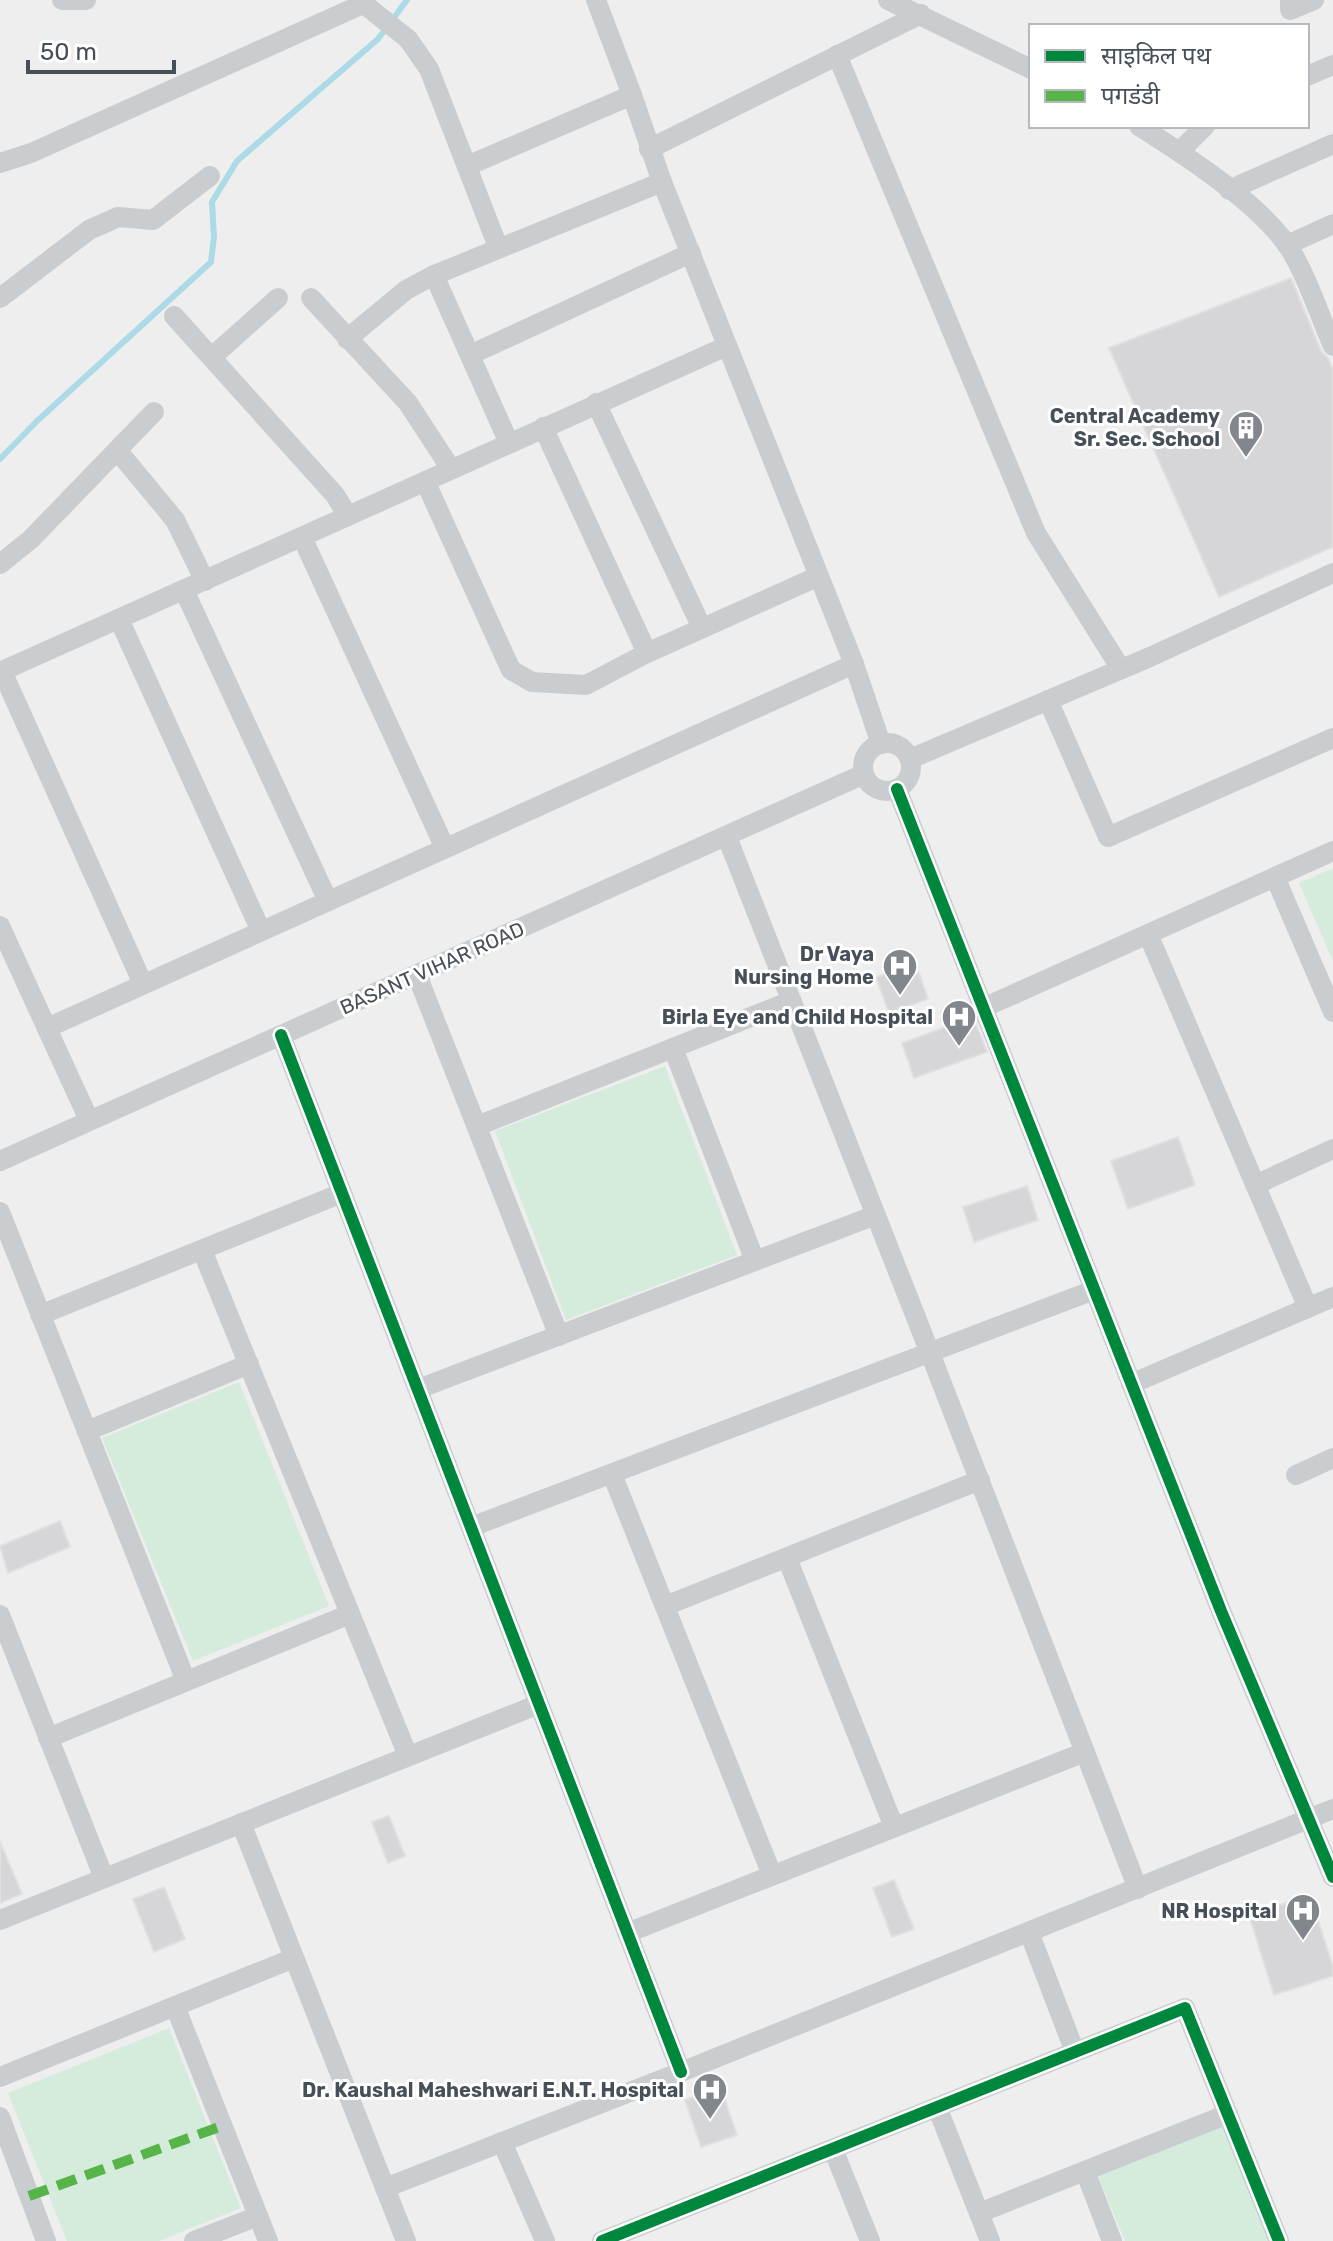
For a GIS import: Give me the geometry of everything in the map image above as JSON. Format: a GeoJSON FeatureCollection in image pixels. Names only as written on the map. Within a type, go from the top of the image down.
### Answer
{"type":"FeatureCollection","features":[{"type":"Feature","properties":{"kind":"street"},"geometry":{"type":"LineString","coordinates":[[62,0],[86,0]]}},
{"type":"Feature","properties":{"kind":"street"},"geometry":{"type":"LineString","coordinates":[[596,0],[649,149],[854,664],[881,744]]}},
{"type":"Feature","properties":{"kind":"street"},"geometry":{"type":"LineString","coordinates":[[888,0],[1029,68]]}},
{"type":"Feature","properties":{"kind":"street"},"geometry":{"type":"LineString","coordinates":[[1290,0],[1290,10],[1314,0]]}},
{"type":"Feature","properties":{"kind":"street"},"geometry":{"type":"LineString","coordinates":[[0,163],[31,153],[364,5],[408,39],[429,69],[498,247]]}},
{"type":"Feature","properties":{"kind":"street"},"geometry":{"type":"LineString","coordinates":[[649,149],[921,14]]}},
{"type":"Feature","properties":{"kind":"street"},"geometry":{"type":"LineString","coordinates":[[837,55],[1036,533],[1121,669]]}},
{"type":"Feature","properties":{"kind":"street"},"geometry":{"type":"LineString","coordinates":[[1309,75],[1333,65]]}},
{"type":"Feature","properties":{"kind":"street"},"geometry":{"type":"LineString","coordinates":[[467,166],[632,95]]}},
{"type":"Feature","properties":{"kind":"street"},"geometry":{"type":"LineString","coordinates":[[1142,128],[1179,152],[1269,222],[1294,254],[1325,307],[1333,346]]}},
{"type":"Feature","properties":{"kind":"street"},"geometry":{"type":"LineString","coordinates":[[1179,152],[1203,128]]}},
{"type":"Feature","properties":{"kind":"street"},"geometry":{"type":"LineString","coordinates":[[1229,190],[1333,144]]}},
{"type":"Feature","properties":{"kind":"street"},"geometry":{"type":"LineString","coordinates":[[0,298],[89,230],[118,217],[153,220],[210,176]]}},
{"type":"Feature","properties":{"kind":"street"},"geometry":{"type":"LineString","coordinates":[[347,339],[406,290],[434,275],[662,182]]}},
{"type":"Feature","properties":{"kind":"street"},"geometry":{"type":"LineString","coordinates":[[1287,245],[1333,224]]}},
{"type":"Feature","properties":{"kind":"street"},"geometry":{"type":"LineString","coordinates":[[470,355],[691,253]]}},
{"type":"Feature","properties":{"kind":"street"},"geometry":{"type":"LineString","coordinates":[[434,275],[509,443]]}},
{"type":"Feature","properties":{"kind":"street"},"geometry":{"type":"LineString","coordinates":[[212,357],[278,298]]}},
{"type":"Feature","properties":{"kind":"street"},"geometry":{"type":"LineString","coordinates":[[311,298],[408,403],[451,469]]}},
{"type":"Feature","properties":{"kind":"street"},"geometry":{"type":"LineString","coordinates":[[174,316],[335,495],[348,516]]}},
{"type":"Feature","properties":{"kind":"street"},"geometry":{"type":"LineString","coordinates":[[143,984],[1,672],[727,346]]}},
{"type":"Feature","properties":{"kind":"street"},"geometry":{"type":"LineString","coordinates":[[596,403],[702,628]]}},
{"type":"Feature","properties":{"kind":"street"},"geometry":{"type":"LineString","coordinates":[[0,564],[31,539],[154,412]]}},
{"type":"Feature","properties":{"kind":"street"},"geometry":{"type":"LineString","coordinates":[[543,427],[647,653]]}},
{"type":"Feature","properties":{"kind":"street"},"geometry":{"type":"LineString","coordinates":[[117,450],[175,520],[205,581]]}},
{"type":"Feature","properties":{"kind":"street"},"geometry":{"type":"LineString","coordinates":[[425,481],[511,670],[532,682],[586,685],[647,653],[819,576]]}},
{"type":"Feature","properties":{"kind":"street"},"geometry":{"type":"LineString","coordinates":[[302,537],[445,848]]}},
{"type":"Feature","properties":{"kind":"street"},"geometry":{"type":"LineString","coordinates":[[910,759],[1121,669],[1333,573]]}},
{"type":"Feature","properties":{"kind":"street"},"geometry":{"type":"LineString","coordinates":[[184,590],[328,901]]}},
{"type":"Feature","properties":{"kind":"street"},"geometry":{"type":"LineString","coordinates":[[119,619],[261,931]]}},
{"type":"Feature","properties":{"kind":"street"},"geometry":{"type":"LineString","coordinates":[[47,1028],[854,664]]}},
{"type":"Feature","properties":{"kind":"street"},"geometry":{"type":"LineString","coordinates":[[1048,700],[1108,837],[1333,738]]}},
{"type":"Feature","properties":{"kind":"street"},"geometry":{"type":"LineString","coordinates":[[881,744],[897,745],[910,759],[910,776],[897,789],[886,791],[876,788],[864,774],[866,756],[881,744]]}},
{"type":"Feature","properties":{"kind":"street","name":"BASANT VIHAR ROAD"},"geometry":{"type":"LineString","coordinates":[[0,1161],[864,774]]}},
{"type":"Feature","properties":{"kind":"street"},"geometry":{"type":"LineString","coordinates":[[897,789],[1221,1611],[1333,1877]]}},
{"type":"Feature","properties":{"kind":"street"},"geometry":{"type":"LineString","coordinates":[[727,837],[1138,1889]]}},
{"type":"Feature","properties":{"kind":"street"},"geometry":{"type":"LineString","coordinates":[[983,1008],[1333,851]]}},
{"type":"Feature","properties":{"kind":"street"},"geometry":{"type":"LineString","coordinates":[[1275,877],[1333,1012]]}},
{"type":"Feature","properties":{"kind":"street"},"geometry":{"type":"LineString","coordinates":[[0,926],[89,1120]]}},
{"type":"Feature","properties":{"kind":"street"},"geometry":{"type":"LineString","coordinates":[[1148,934],[1308,1308]]}},
{"type":"Feature","properties":{"kind":"street"},"geometry":{"type":"LineString","coordinates":[[417,975],[559,1336]]}},
{"type":"Feature","properties":{"kind":"street"},"geometry":{"type":"LineString","coordinates":[[477,1126],[791,1001]]}},
{"type":"Feature","properties":{"kind":"street"},"geometry":{"type":"LineString","coordinates":[[281,1035],[681,2072]]}},
{"type":"Feature","properties":{"kind":"street"},"geometry":{"type":"LineString","coordinates":[[673,1048],[755,1261]]}},
{"type":"Feature","properties":{"kind":"street"},"geometry":{"type":"LineString","coordinates":[[1255,1185],[1333,1149]]}},
{"type":"Feature","properties":{"kind":"street"},"geometry":{"type":"LineString","coordinates":[[40,1315],[342,1193]]}},
{"type":"Feature","properties":{"kind":"street"},"geometry":{"type":"LineString","coordinates":[[0,1212],[186,1681]]}},
{"type":"Feature","properties":{"kind":"street"},"geometry":{"type":"LineString","coordinates":[[418,1389],[876,1215]]}},
{"type":"Feature","properties":{"kind":"street"},"geometry":{"type":"LineString","coordinates":[[202,1250],[408,1756]]}},
{"type":"Feature","properties":{"kind":"street"},"geometry":{"type":"LineString","coordinates":[[471,1527],[1094,1290]]}},
{"type":"Feature","properties":{"kind":"street"},"geometry":{"type":"LineString","coordinates":[[1131,1384],[1333,1297]]}},
{"type":"Feature","properties":{"kind":"street"},"geometry":{"type":"LineString","coordinates":[[87,1431],[249,1364]]}},
{"type":"Feature","properties":{"kind":"street"},"geometry":{"type":"LineString","coordinates":[[1296,1475],[1333,1458]]}},
{"type":"Feature","properties":{"kind":"street"},"geometry":{"type":"LineString","coordinates":[[612,1474],[772,1875]]}},
{"type":"Feature","properties":{"kind":"street"},"geometry":{"type":"LineString","coordinates":[[665,1606],[980,1480]]}},
{"type":"Feature","properties":{"kind":"street"},"geometry":{"type":"LineString","coordinates":[[787,1558],[894,1827]]}},
{"type":"Feature","properties":{"kind":"street"},"geometry":{"type":"LineString","coordinates":[[48,1738],[350,1614]]}},
{"type":"Feature","properties":{"kind":"street"},"geometry":{"type":"LineString","coordinates":[[0,1615],[104,1878]]}},
{"type":"Feature","properties":{"kind":"street"},"geometry":{"type":"LineString","coordinates":[[0,1920],[539,1704]]}},
{"type":"Feature","properties":{"kind":"street"},"geometry":{"type":"LineString","coordinates":[[627,1933],[1085,1752]]}},
{"type":"Feature","properties":{"kind":"street"},"geometry":{"type":"LineString","coordinates":[[385,2188],[1333,1809]]}},
{"type":"Feature","properties":{"kind":"street"},"geometry":{"type":"LineString","coordinates":[[241,1823],[406,2241]]}},
{"type":"Feature","properties":{"kind":"street"},"geometry":{"type":"LineString","coordinates":[[1029,1932],[1075,2052]]}},
{"type":"Feature","properties":{"kind":"street"},"geometry":{"type":"LineString","coordinates":[[0,2077],[294,1958]]}},
{"type":"Feature","properties":{"kind":"street"},"geometry":{"type":"LineString","coordinates":[[175,2006],[268,2241]]}},
{"type":"Feature","properties":{"kind":"street"},"geometry":{"type":"LineString","coordinates":[[602,2241],[1185,2008],[1279,2241]]}},
{"type":"Feature","properties":{"kind":"street"},"geometry":{"type":"LineString","coordinates":[[937,2107],[990,2241]]}},
{"type":"Feature","properties":{"kind":"street"},"geometry":{"type":"LineString","coordinates":[[979,2213],[1228,2114]]}},
{"type":"Feature","properties":{"kind":"street"},"geometry":{"type":"LineString","coordinates":[[0,2117],[46,2241]]}},
{"type":"Feature","properties":{"kind":"street"},"geometry":{"type":"LineString","coordinates":[[502,2142],[545,2241]]}},
{"type":"Feature","properties":{"kind":"street"},"geometry":{"type":"LineString","coordinates":[[833,2149],[870,2241]]}},
{"type":"Feature","properties":{"kind":"street"},"geometry":{"type":"LineString","coordinates":[[1085,2171],[1112,2241]]}},
{"type":"Feature","properties":{"kind":"street"},"geometry":{"type":"LineString","coordinates":[[194,2241],[258,2216]]}},
{"type":"Feature","properties":{"kind":"green space"},"geometry":{"type":"Polygon","coordinates":[[[1333,868],[1333,961],[1299,883],[1333,868]]]}},
{"type":"Feature","properties":{"kind":"green space"},"geometry":{"type":"Polygon","coordinates":[[[665,1066],[737,1255],[566,1320],[495,1131],[665,1066]]]}},
{"type":"Feature","properties":{"kind":"green space"},"geometry":{"type":"Polygon","coordinates":[[[239,1382],[329,1606],[193,1661],[102,1438],[239,1382]]]}},
{"type":"Feature","properties":{"kind":"green space"},"geometry":{"type":"Polygon","coordinates":[[[169,2028],[241,2208],[159,2241],[67,2241],[8,2093],[169,2028]]]}},
{"type":"Feature","properties":{"kind":"green space"},"geometry":{"type":"Polygon","coordinates":[[[1221,2124],[1271,2241],[1125,2241],[1098,2176],[1221,2124]]]}},
{"type":"Feature","properties":{"kind":"building","name":"Central Academy Sr. Sec. School"},"geometry":{"type":"Polygon","coordinates":[[[1291,278],[1321,351],[1333,370],[1333,547],[1219,597],[1109,348],[1291,278]]]}},
{"type":"Feature","properties":{"kind":"building"},"geometry":{"type":"Polygon","coordinates":[[[897,970],[901,980],[919,973],[928,999],[889,1013],[876,977],[897,970]]]}},
{"type":"Feature","properties":{"kind":"building"},"geometry":{"type":"Polygon","coordinates":[[[973,1017],[987,1052],[914,1078],[902,1043],[973,1017]]]}},
{"type":"Feature","properties":{"kind":"building"},"geometry":{"type":"Polygon","coordinates":[[[1178,1137],[1195,1185],[1128,1209],[1111,1161],[1178,1137]]]}},
{"type":"Feature","properties":{"kind":"building"},"geometry":{"type":"Polygon","coordinates":[[[1027,1186],[1038,1220],[974,1242],[963,1207],[1027,1186]]]}},
{"type":"Feature","properties":{"kind":"building"},"geometry":{"type":"Polygon","coordinates":[[[60,1521],[70,1547],[8,1573],[0,1546],[60,1521]]]}},
{"type":"Feature","properties":{"kind":"building"},"geometry":{"type":"Polygon","coordinates":[[[389,1816],[405,1856],[388,1863],[372,1822],[389,1816]]]}},
{"type":"Feature","properties":{"kind":"building"},"geometry":{"type":"Polygon","coordinates":[[[0,1842],[22,1894],[0,1903],[0,1842]]]}},
{"type":"Feature","properties":{"kind":"building"},"geometry":{"type":"Polygon","coordinates":[[[894,1880],[914,1929],[892,1937],[873,1888],[894,1880]]]}},
{"type":"Feature","properties":{"kind":"building"},"geometry":{"type":"Polygon","coordinates":[[[164,1887],[185,1939],[154,1952],[133,1899],[164,1887]]]}},
{"type":"Feature","properties":{"kind":"building"},"geometry":{"type":"Polygon","coordinates":[[[1310,1895],[1333,1967],[1333,1976],[1274,1995],[1249,1915],[1310,1895]]]}},
{"type":"Feature","properties":{"kind":"building"},"geometry":{"type":"Polygon","coordinates":[[[721,2088],[737,2135],[701,2147],[685,2100],[721,2088]]]}},
{"type":"Feature","properties":{"kind":"waterway"},"geometry":{"type":"LineString","coordinates":[[0,459],[37,421],[211,262],[214,237],[212,202],[237,161],[378,39],[407,0]]}},
{"type":"Feature","properties":{"kind":"marked path"},"geometry":{"type":"LineString","coordinates":[[29,2196],[222,2126]]}},
{"type":"Feature","properties":{"kind":"cycle path"},"geometry":{"type":"LineString","coordinates":[[897,789],[1221,1611],[1333,1877]]}},
{"type":"Feature","properties":{"kind":"cycle path"},"geometry":{"type":"LineString","coordinates":[[281,1035],[681,2072]]}},
{"type":"Feature","properties":{"kind":"cycle path"},"geometry":{"type":"LineString","coordinates":[[602,2241],[1185,2008],[1279,2241]]}},
{"type":"Feature","properties":{"kind":"place","name":"Central Academy Sr. Sec. School"},"geometry":{"type":"Point","coordinates":[1246,459]}},
{"type":"Feature","properties":{"kind":"place","name":"Dr Vaya Nursing Home"},"geometry":{"type":"Point","coordinates":[900,997]}},
{"type":"Feature","properties":{"kind":"place","name":"Birla Eye and Child Hospital"},"geometry":{"type":"Point","coordinates":[959,1048]}},
{"type":"Feature","properties":{"kind":"place","name":"NR Hospital"},"geometry":{"type":"Point","coordinates":[1303,1942]}},
{"type":"Feature","properties":{"kind":"place","name":"Dr. Kaushal Maheshwari E.N.T. Hospital"},"geometry":{"type":"Point","coordinates":[710,2121]}}]}
